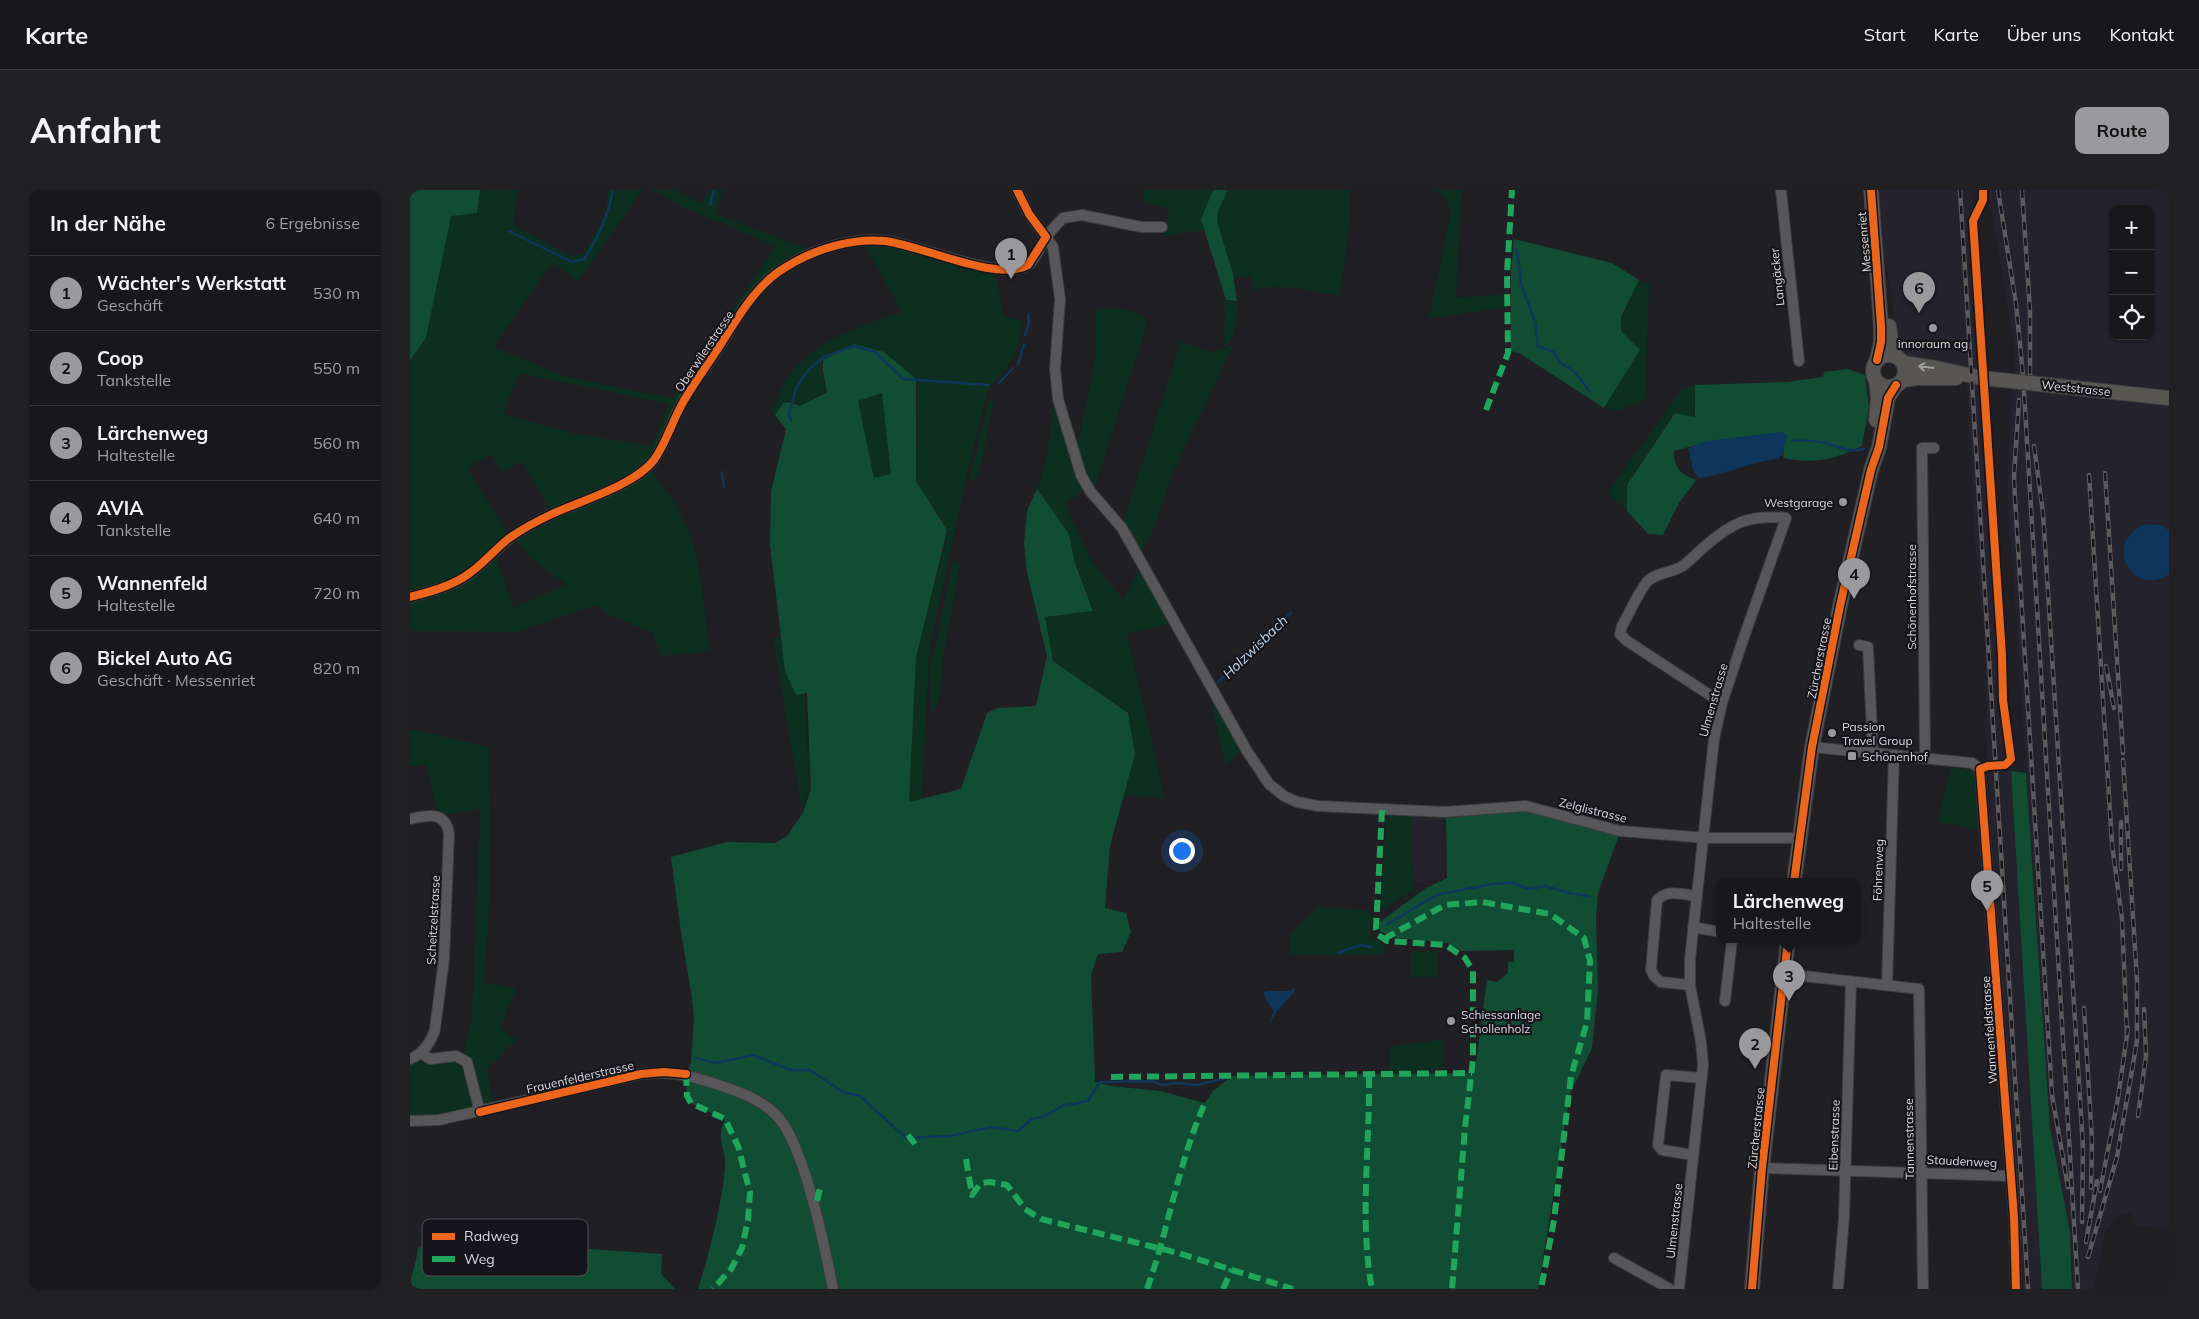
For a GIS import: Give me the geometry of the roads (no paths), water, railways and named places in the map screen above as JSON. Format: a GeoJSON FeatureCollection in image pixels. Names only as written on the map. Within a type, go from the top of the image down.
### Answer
{"type":"FeatureCollection","features":[{"type":"Feature","properties":{"kind":"main road","name":"Messenriet"},"geometry":{"type":"LineString","coordinates":[[1871,190],[1882,291],[1890,341],[1905,372],[1899,382]]}},
{"type":"Feature","properties":{"kind":"main road","name":"Messenriet"},"geometry":{"type":"LineString","coordinates":[[1876,380],[1873,372],[1881,342],[1882,291]]}},
{"type":"Feature","properties":{"kind":"main road"},"geometry":{"type":"LineString","coordinates":[[1877,360],[1887,355],[1900,360]]}},
{"type":"Feature","properties":{"kind":"main road","name":"Weststrasse"},"geometry":{"type":"LineString","coordinates":[[1900,360],[1982,378]]}},
{"type":"Feature","properties":{"kind":"main road","name":"Weststrasse"},"geometry":{"type":"LineString","coordinates":[[1899,382],[1917,378],[1982,378],[2169,398]]}},
{"type":"Feature","properties":{"kind":"main road"},"geometry":{"type":"LineString","coordinates":[[1876,380],[1888,386],[1899,382]]}},
{"type":"Feature","properties":{"kind":"main road","name":"Zürcherstrasse"},"geometry":{"type":"LineString","coordinates":[[1871,470],[1878,397],[1876,380]]}},
{"type":"Feature","properties":{"kind":"main road","name":"Zürcherstrasse"},"geometry":{"type":"LineString","coordinates":[[1794,878],[1812,747],[1843,591],[1871,470],[1879,447],[1888,398],[1899,382]]}},
{"type":"Feature","properties":{"kind":"main road","name":"Zürcherstrasse"},"geometry":{"type":"LineString","coordinates":[[1752,1289],[1762,1168],[1788,943]]}},
{"type":"Feature","properties":{"kind":"street","name":"Zelglistrasse"},"geometry":{"type":"LineString","coordinates":[[1017,190],[1029,214],[1053,247],[1060,299],[1055,369],[1058,399],[1081,475],[1090,491],[1122,528],[1247,751],[1269,784],[1284,796],[1297,802],[1318,806],[1444,812],[1526,806],[1616,831],[1703,838],[1799,838]]}},
{"type":"Feature","properties":{"kind":"street","name":"Langäcker"},"geometry":{"type":"LineString","coordinates":[[1781,190],[1800,361]]}},
{"type":"Feature","properties":{"kind":"street","name":"Oberwilerstrasse"},"geometry":{"type":"LineString","coordinates":[[410,597],[442,588],[459,580],[474,571],[508,540],[529,526],[616,487],[652,463],[687,395],[748,304],[768,279],[803,257],[832,246],[886,241],[924,249],[979,266],[1023,267],[1032,262],[1046,237],[1062,218],[1082,215],[1141,227],[1162,227]]}},
{"type":"Feature","properties":{"kind":"street","name":"Schönenhofstrasse"},"geometry":{"type":"LineString","coordinates":[[1925,758],[1922,448],[1934,448]]}},
{"type":"Feature","properties":{"kind":"street","name":"Ulmenstrasse"},"geometry":{"type":"LineString","coordinates":[[1679,1289],[1702,1078],[1701,1042],[1690,985],[1696,896],[1714,740],[1722,703],[1786,518],[1766,516],[1750,518],[1730,527],[1682,566],[1670,573],[1656,576],[1647,581],[1622,626],[1620,634],[1626,641],[1722,703]]}},
{"type":"Feature","properties":{"kind":"street"},"geometry":{"type":"LineString","coordinates":[[1859,645],[1868,647],[1873,753]]}},
{"type":"Feature","properties":{"kind":"street"},"geometry":{"type":"LineString","coordinates":[[1812,747],[1925,758]]}},
{"type":"Feature","properties":{"kind":"street","name":"Föhrenweg"},"geometry":{"type":"LineString","coordinates":[[1888,985],[1894,755]]}},
{"type":"Feature","properties":{"kind":"street","name":"Wannenfeldstrasse"},"geometry":{"type":"LineString","coordinates":[[1925,758],[1972,763],[1978,767],[1980,772],[2014,1228],[2016,1289]]}},
{"type":"Feature","properties":{"kind":"street","name":"Scheitzelstrasse"},"geometry":{"type":"LineString","coordinates":[[410,818],[430,815],[439,816],[444,820],[449,834],[448,899],[438,1008],[432,1039],[421,1053]]}},
{"type":"Feature","properties":{"kind":"street"},"geometry":{"type":"LineString","coordinates":[[1690,985],[1661,982],[1654,976],[1651,964],[1657,900],[1671,893],[1696,896]]}},
{"type":"Feature","properties":{"kind":"street"},"geometry":{"type":"LineString","coordinates":[[1693,928],[1716,931]]}},
{"type":"Feature","properties":{"kind":"street"},"geometry":{"type":"LineString","coordinates":[[1725,1001],[1732,943]]}},
{"type":"Feature","properties":{"kind":"street"},"geometry":{"type":"LineString","coordinates":[[1785,974],[1888,985]]}},
{"type":"Feature","properties":{"kind":"street","name":"Eibenstrasse"},"geometry":{"type":"LineString","coordinates":[[1838,1289],[1845,1170],[1851,981]]}},
{"type":"Feature","properties":{"kind":"street","name":"Tannenstrasse"},"geometry":{"type":"LineString","coordinates":[[1888,985],[1919,989],[1923,1289]]}},
{"type":"Feature","properties":{"kind":"street"},"geometry":{"type":"LineString","coordinates":[[410,1059],[421,1053],[430,1059],[456,1056],[466,1062],[480,1112]]}},
{"type":"Feature","properties":{"kind":"street","name":"Frauenfelderstrasse"},"geometry":{"type":"LineString","coordinates":[[410,1121],[439,1120],[641,1074],[664,1072],[686,1074],[751,1098],[777,1116],[789,1132],[801,1162],[813,1204],[833,1289]]}},
{"type":"Feature","properties":{"kind":"street"},"geometry":{"type":"LineString","coordinates":[[1693,1154],[1662,1150],[1658,1145],[1666,1076],[1702,1078]]}},
{"type":"Feature","properties":{"kind":"street","name":"Staudenweg"},"geometry":{"type":"LineString","coordinates":[[1762,1168],[2010,1176]]}},
{"type":"Feature","properties":{"kind":"street"},"geometry":{"type":"LineString","coordinates":[[1614,1258],[1670,1289]]}},
{"type":"Feature","properties":{"kind":"water"},"geometry":{"type":"Polygon","coordinates":[[[1783,432],[1787,436],[1782,455],[1777,459],[1698,478],[1693,470],[1688,448],[1706,441],[1783,432]]]}},
{"type":"Feature","properties":{"kind":"water"},"geometry":{"type":"Polygon","coordinates":[[[2148,524],[2159,525],[2169,530],[2169,574],[2155,580],[2143,579],[2133,573],[2126,564],[2124,552],[2126,541],[2134,531],[2148,524]]]}},
{"type":"Feature","properties":{"kind":"water"},"geometry":{"type":"Polygon","coordinates":[[[1293,988],[1295,989],[1294,992],[1277,1011],[1268,1026],[1274,1011],[1265,999],[1264,992],[1291,991],[1293,988]]]}},
{"type":"Feature","properties":{"kind":"waterway"},"geometry":{"type":"LineString","coordinates":[[509,231],[572,262],[584,259],[602,226],[613,190]]}},
{"type":"Feature","properties":{"kind":"waterway"},"geometry":{"type":"LineString","coordinates":[[710,205],[714,190]]}},
{"type":"Feature","properties":{"kind":"waterway"},"geometry":{"type":"LineString","coordinates":[[1517,250],[1521,284],[1535,322],[1538,346],[1553,352],[1561,363],[1575,372],[1590,392]]}},
{"type":"Feature","properties":{"kind":"waterway"},"geometry":{"type":"LineString","coordinates":[[1025,335],[1029,323],[1028,314]]}},
{"type":"Feature","properties":{"kind":"waterway"},"geometry":{"type":"LineString","coordinates":[[1018,364],[1024,344]]}},
{"type":"Feature","properties":{"kind":"waterway"},"geometry":{"type":"LineString","coordinates":[[791,421],[789,414],[796,388],[809,369],[824,357],[854,346],[875,352],[903,379],[989,385]]}},
{"type":"Feature","properties":{"kind":"waterway"},"geometry":{"type":"LineString","coordinates":[[999,383],[1013,368]]}},
{"type":"Feature","properties":{"kind":"waterway"},"geometry":{"type":"LineString","coordinates":[[1792,441],[1820,442],[1850,450],[1864,449]]}},
{"type":"Feature","properties":{"kind":"waterway"},"geometry":{"type":"LineString","coordinates":[[722,472],[724,487]]}},
{"type":"Feature","properties":{"kind":"waterway","name":"Holzwisbach"},"geometry":{"type":"LineString","coordinates":[[1218,682],[1291,613]]}},
{"type":"Feature","properties":{"kind":"waterway"},"geometry":{"type":"LineString","coordinates":[[1386,925],[1436,895],[1492,884],[1513,883],[1529,889],[1545,886],[1572,894]]}},
{"type":"Feature","properties":{"kind":"waterway"},"geometry":{"type":"LineString","coordinates":[[1576,894],[1591,897]]}},
{"type":"Feature","properties":{"kind":"waterway"},"geometry":{"type":"LineString","coordinates":[[1338,953],[1360,945],[1372,947]]}},
{"type":"Feature","properties":{"kind":"waterway"},"geometry":{"type":"LineString","coordinates":[[696,1058],[717,1063],[753,1055],[791,1070],[810,1070],[843,1092],[860,1096],[906,1138],[950,1136],[991,1127],[1018,1131],[1032,1119],[1045,1116],[1062,1106],[1088,1101],[1100,1082],[1153,1081],[1162,1085],[1176,1083],[1197,1085],[1226,1078]]}},
{"type":"Feature","properties":{"kind":"railway"},"geometry":{"type":"LineString","coordinates":[[1960,190],[2028,1289]]}},
{"type":"Feature","properties":{"kind":"railway"},"geometry":{"type":"LineString","coordinates":[[1998,190],[2016,304],[2023,375],[2078,1289]]}},
{"type":"Feature","properties":{"kind":"railway"},"geometry":{"type":"LineString","coordinates":[[2022,190],[2030,311],[2030,384]]}},
{"type":"Feature","properties":{"kind":"railway"},"geometry":{"type":"LineString","coordinates":[[2019,400],[2014,476],[2015,498],[2052,1095],[2068,1187]]}},
{"type":"Feature","properties":{"kind":"railway"},"geometry":{"type":"LineString","coordinates":[[2034,446],[2043,513],[2083,1147],[2082,1222]]}},
{"type":"Feature","properties":{"kind":"railway"},"geometry":{"type":"LineString","coordinates":[[2105,473],[2123,753]]}},
{"type":"Feature","properties":{"kind":"railway"},"geometry":{"type":"LineString","coordinates":[[2089,475],[2112,844],[2122,919],[2127,1035]]}},
{"type":"Feature","properties":{"kind":"railway"},"geometry":{"type":"LineString","coordinates":[[2106,666],[2114,708]]}},
{"type":"Feature","properties":{"kind":"railway"},"geometry":{"type":"LineString","coordinates":[[2088,1257],[2117,1157],[2137,1041],[2137,980],[2123,760]]}},
{"type":"Feature","properties":{"kind":"railway"},"geometry":{"type":"LineString","coordinates":[[2121,822],[2121,869]]}},
{"type":"Feature","properties":{"kind":"railway"},"geometry":{"type":"LineString","coordinates":[[2084,1008],[2092,1141],[2091,1188]]}},
{"type":"Feature","properties":{"kind":"railway"},"geometry":{"type":"LineString","coordinates":[[2138,1116],[2146,1056],[2144,1009]]}},
{"type":"Feature","properties":{"kind":"railway"},"geometry":{"type":"LineString","coordinates":[[2100,1191],[2118,1098],[2128,1028]]}},
{"type":"Feature","properties":{"kind":"railway"},"geometry":{"type":"LineString","coordinates":[[2086,1242],[2097,1181]]}},
{"type":"Feature","properties":{"kind":"place","name":"Wächter's Werkstatt"},"geometry":{"type":"Point","coordinates":[1011,279]}},
{"type":"Feature","properties":{"kind":"place","name":"Bickel Auto AG"},"geometry":{"type":"Point","coordinates":[1919,313]}},
{"type":"Feature","properties":{"kind":"place","name":"innoraum ag"},"geometry":{"type":"Point","coordinates":[1933,328]}},
{"type":"Feature","properties":{"kind":"place","name":"Westgarage"},"geometry":{"type":"Point","coordinates":[1843,502]}},
{"type":"Feature","properties":{"kind":"place","name":"AVIA"},"geometry":{"type":"Point","coordinates":[1854,599]}},
{"type":"Feature","properties":{"kind":"place","name":"Passion Travel Group"},"geometry":{"type":"Point","coordinates":[1832,733]}},
{"type":"Feature","properties":{"kind":"place","name":"Schönenhof"},"geometry":{"type":"Point","coordinates":[1852,756]}},
{"type":"Feature","properties":{"kind":"place","name":"Wannenfeld"},"geometry":{"type":"Point","coordinates":[1987,911]}},
{"type":"Feature","properties":{"kind":"place","name":"Lärchenweg"},"geometry":{"type":"Point","coordinates":[1789,1001]}},
{"type":"Feature","properties":{"kind":"place","name":"Schiessanlage Schollenholz"},"geometry":{"type":"Point","coordinates":[1451,1021]}},
{"type":"Feature","properties":{"kind":"place","name":"Coop"},"geometry":{"type":"Point","coordinates":[1755,1069]}}]}
